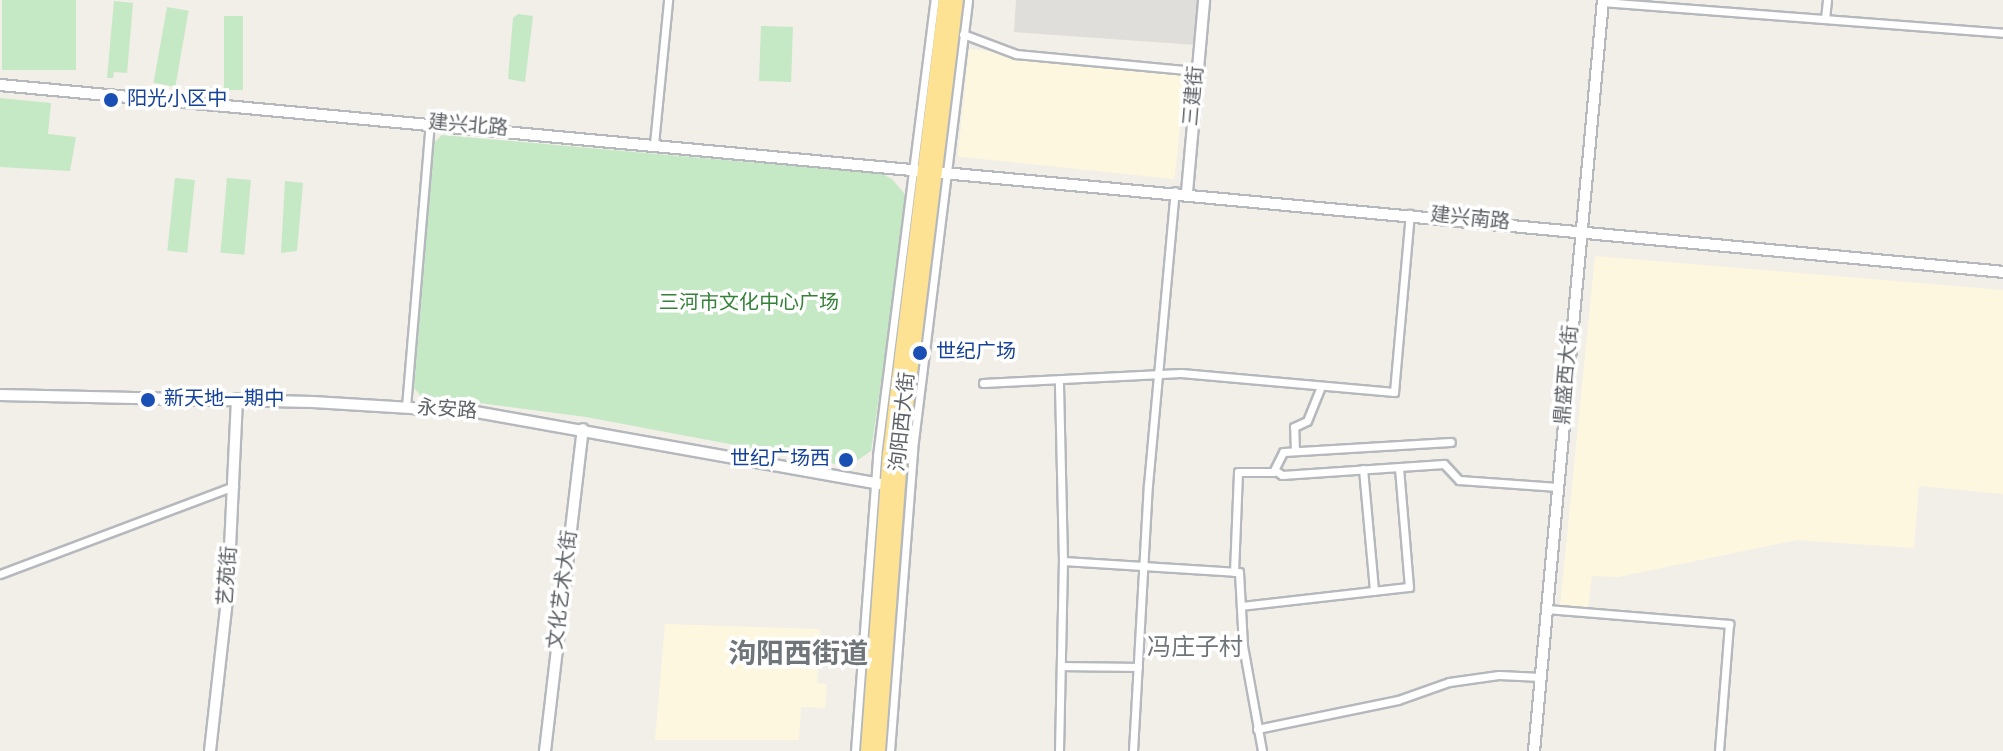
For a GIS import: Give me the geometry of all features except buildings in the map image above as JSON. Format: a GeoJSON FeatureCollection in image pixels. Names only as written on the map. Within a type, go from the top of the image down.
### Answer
{"type":"FeatureCollection","features":[{"type":"Feature","properties":{"kind":"highway","name":"泃阳西大街"},"geometry":{"type":"LineString","coordinates":[[878,751],[900,455],[946,0]]}},
{"type":"Feature","properties":{"kind":"highway","name":"泃阳西大街"},"geometry":{"type":"LineString","coordinates":[[868,751],[881,484],[931,169],[959,34],[956,0]]}},
{"type":"Feature","properties":{"kind":"street"},"geometry":{"type":"LineString","coordinates":[[654,144],[668,0]]}},
{"type":"Feature","properties":{"kind":"street"},"geometry":{"type":"LineString","coordinates":[[890,751],[931,169],[935,0]]}},
{"type":"Feature","properties":{"kind":"street"},"geometry":{"type":"LineString","coordinates":[[968,0],[959,34],[982,45],[1016,54],[1197,71]]}},
{"type":"Feature","properties":{"kind":"street","name":"三建街"},"geometry":{"type":"LineString","coordinates":[[1181,191],[1204,0]]}},
{"type":"Feature","properties":{"kind":"street"},"geometry":{"type":"LineString","coordinates":[[1825,19],[1827,0]]}},
{"type":"Feature","properties":{"kind":"street"},"geometry":{"type":"LineString","coordinates":[[1602,1],[2003,33]]}},
{"type":"Feature","properties":{"kind":"street","name":"鼎盛西大街"},"geometry":{"type":"LineString","coordinates":[[1534,751],[1602,1]]}},
{"type":"Feature","properties":{"kind":"street","name":"建兴北路"},"geometry":{"type":"LineString","coordinates":[[0,85],[931,169]]}},
{"type":"Feature","properties":{"kind":"street"},"geometry":{"type":"LineString","coordinates":[[406,407],[430,124]]}},
{"type":"Feature","properties":{"kind":"street","name":"建兴南路"},"geometry":{"type":"LineString","coordinates":[[931,169],[2003,272]]}},
{"type":"Feature","properties":{"kind":"street"},"geometry":{"type":"LineString","coordinates":[[1133,751],[1158,372],[1181,191]]}},
{"type":"Feature","properties":{"kind":"street"},"geometry":{"type":"LineString","coordinates":[[983,383],[1158,372],[1394,392],[1410,214]]}},
{"type":"Feature","properties":{"kind":"street"},"geometry":{"type":"LineString","coordinates":[[1059,380],[1063,561],[1059,751]]}},
{"type":"Feature","properties":{"kind":"street"},"geometry":{"type":"LineString","coordinates":[[1295,451],[1294,427],[1307,421],[1321,386]]}},
{"type":"Feature","properties":{"kind":"street","name":"永安路"},"geometry":{"type":"LineString","coordinates":[[0,395],[237,399],[406,407],[583,429],[881,484]]}},
{"type":"Feature","properties":{"kind":"street","name":"艺苑街"},"geometry":{"type":"LineString","coordinates":[[210,751],[225,636],[237,399]]}},
{"type":"Feature","properties":{"kind":"street","name":"文化艺术大街"},"geometry":{"type":"LineString","coordinates":[[545,751],[583,429]]}},
{"type":"Feature","properties":{"kind":"street"},"geometry":{"type":"LineString","coordinates":[[1276,471],[1280,452],[1451,442]]}},
{"type":"Feature","properties":{"kind":"street"},"geometry":{"type":"LineString","coordinates":[[1234,572],[1236,474],[1276,471],[1282,475],[1449,465],[1459,480],[1558,487]]}},
{"type":"Feature","properties":{"kind":"street"},"geometry":{"type":"LineString","coordinates":[[1241,606],[1409,587],[1399,467]]}},
{"type":"Feature","properties":{"kind":"street"},"geometry":{"type":"LineString","coordinates":[[1363,469],[1374,591]]}},
{"type":"Feature","properties":{"kind":"street"},"geometry":{"type":"LineString","coordinates":[[855,751],[881,484]]}},
{"type":"Feature","properties":{"kind":"street"},"geometry":{"type":"LineString","coordinates":[[0,574],[234,486]]}},
{"type":"Feature","properties":{"kind":"street"},"geometry":{"type":"LineString","coordinates":[[1063,561],[1239,572],[1262,751]]}},
{"type":"Feature","properties":{"kind":"street"},"geometry":{"type":"LineString","coordinates":[[1547,609],[1729,624],[1719,751]]}},
{"type":"Feature","properties":{"kind":"street"},"geometry":{"type":"LineString","coordinates":[[1061,666],[1138,667]]}},
{"type":"Feature","properties":{"kind":"street"},"geometry":{"type":"LineString","coordinates":[[1257,729],[1398,700],[1449,682],[1499,675],[1541,677]]}},
{"type":"Feature","properties":{"kind":"shaded area"},"geometry":{"type":"Polygon","coordinates":[[[1016,0],[1200,0],[1196,45],[1014,32],[1016,0]]]}},
{"type":"Feature","properties":{"kind":"shaded area"},"geometry":{"type":"Polygon","coordinates":[[[969,49],[1186,72],[1175,179],[958,156],[969,49]]]}},
{"type":"Feature","properties":{"kind":"shaded area"},"geometry":{"type":"Polygon","coordinates":[[[1595,256],[2003,290],[2003,494],[1919,486],[1914,548],[1797,540],[1618,577],[1592,576],[1588,609],[1560,606],[1595,256]]]}},
{"type":"Feature","properties":{"kind":"shaded area"},"geometry":{"type":"Polygon","coordinates":[[[665,624],[820,629],[817,683],[827,684],[825,708],[801,707],[799,740],[655,740],[665,624]]]}},
{"type":"Feature","properties":{"kind":"green space"},"geometry":{"type":"Polygon","coordinates":[[[2,0],[76,0],[76,70],[2,70],[2,0]]]}},
{"type":"Feature","properties":{"kind":"green space"},"geometry":{"type":"Polygon","coordinates":[[[114,1],[133,3],[127,73],[114,72],[113,78],[107,78],[114,1]]]}},
{"type":"Feature","properties":{"kind":"green space"},"geometry":{"type":"Polygon","coordinates":[[[167,7],[189,11],[175,87],[154,83],[167,7]]]}},
{"type":"Feature","properties":{"kind":"green space"},"geometry":{"type":"Polygon","coordinates":[[[518,14],[533,16],[525,82],[508,79],[513,18],[518,14]]]}},
{"type":"Feature","properties":{"kind":"green space"},"geometry":{"type":"Polygon","coordinates":[[[224,16],[243,16],[243,90],[224,90],[224,16]]]}},
{"type":"Feature","properties":{"kind":"green space"},"geometry":{"type":"Polygon","coordinates":[[[761,26],[793,27],[791,82],[759,81],[761,26]]]}},
{"type":"Feature","properties":{"kind":"green space"},"geometry":{"type":"Polygon","coordinates":[[[0,98],[51,103],[48,134],[76,137],[70,171],[0,167],[0,98]]]}},
{"type":"Feature","properties":{"kind":"green space","name":"三河市文化中心广场"},"geometry":{"type":"Polygon","coordinates":[[[442,135],[882,174],[892,179],[908,198],[871,451],[852,464],[841,465],[586,417],[420,395],[414,388],[434,143],[442,135]]]}},
{"type":"Feature","properties":{"kind":"green space"},"geometry":{"type":"Polygon","coordinates":[[[175,178],[195,180],[187,253],[167,251],[175,178]]]}},
{"type":"Feature","properties":{"kind":"green space"},"geometry":{"type":"Polygon","coordinates":[[[227,178],[251,180],[244,255],[220,253],[227,178]]]}},
{"type":"Feature","properties":{"kind":"green space"},"geometry":{"type":"Polygon","coordinates":[[[285,181],[303,183],[297,251],[281,253],[285,181]]]}},
{"type":"Feature","properties":{"kind":"place","name":"阳光小区中"},"geometry":{"type":"Point","coordinates":[111,100]}},
{"type":"Feature","properties":{"kind":"place","name":"世纪广场"},"geometry":{"type":"Point","coordinates":[920,353]}},
{"type":"Feature","properties":{"kind":"place","name":"新天地一期中"},"geometry":{"type":"Point","coordinates":[148,400]}},
{"type":"Feature","properties":{"kind":"place","name":"世纪广场西"},"geometry":{"type":"Point","coordinates":[846,460]}},
{"type":"Feature","properties":{"kind":"district","name":"冯庄子村"},"geometry":{"type":"Point","coordinates":[1195,650]}},
{"type":"Feature","properties":{"kind":"district","name":"泃阳西街道"},"geometry":{"type":"Point","coordinates":[798,656]}}]}
